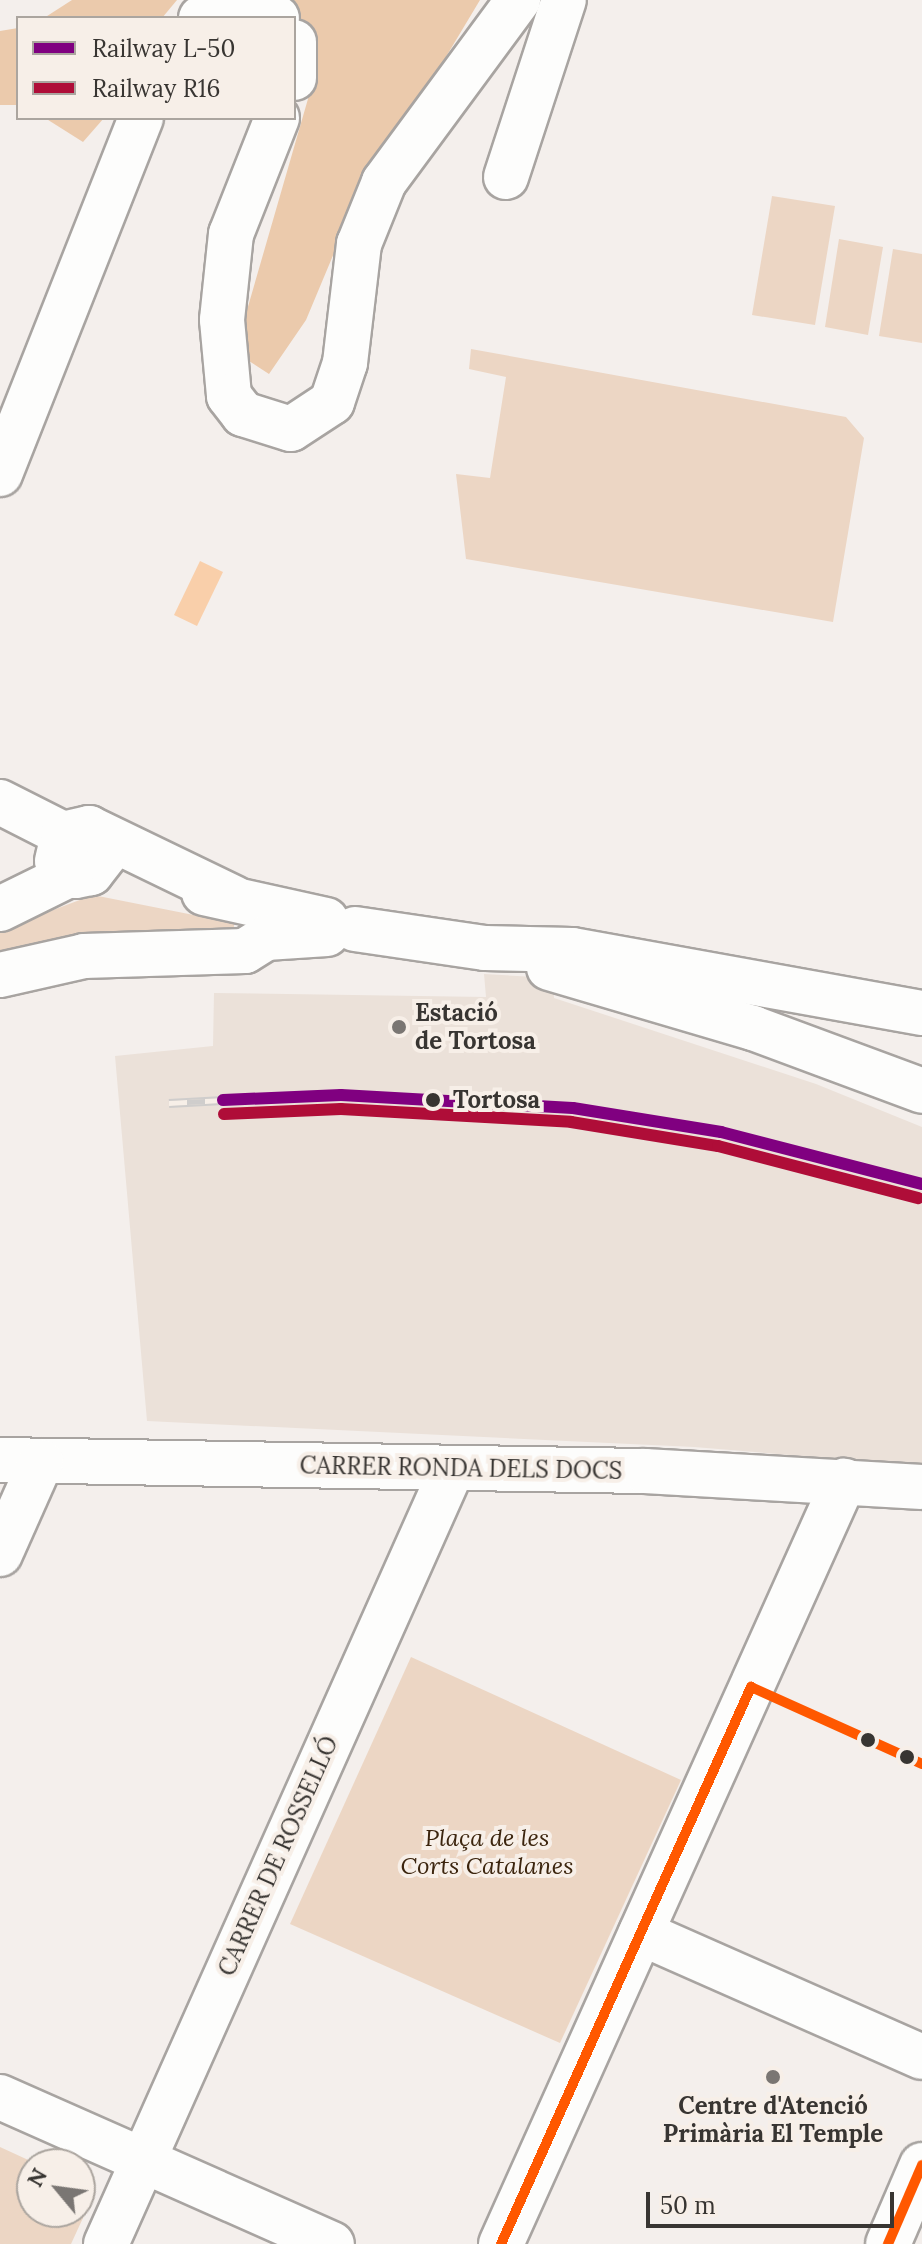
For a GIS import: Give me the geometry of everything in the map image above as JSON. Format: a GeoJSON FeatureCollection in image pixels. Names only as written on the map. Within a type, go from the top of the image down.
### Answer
{"type":"FeatureCollection","features":[{"type":"Feature","properties":{"kind":"street"},"geometry":{"type":"LineString","coordinates":[[276,120],[231,234],[222,320],[229,396],[243,414],[291,429],[332,402],[345,363],[359,244],[384,182],[518,0]]}},
{"type":"Feature","properties":{"kind":"street"},"geometry":{"type":"LineString","coordinates":[[506,177],[551,57],[564,0]]}},
{"type":"Feature","properties":{"kind":"street"},"geometry":{"type":"LineString","coordinates":[[208,16],[247,4],[273,16]]}},
{"type":"Feature","properties":{"kind":"street"},"geometry":{"type":"LineString","coordinates":[[0,474],[140,120]]}},
{"type":"Feature","properties":{"kind":"street"},"geometry":{"type":"LineString","coordinates":[[0,802],[81,855],[336,928],[485,948],[572,950],[807,986],[922,1013]]}},
{"type":"Feature","properties":{"kind":"street"},"geometry":{"type":"LineString","coordinates":[[0,909],[81,855]]}},
{"type":"Feature","properties":{"kind":"street"},"geometry":{"type":"LineString","coordinates":[[0,975],[146,949],[245,951],[266,938],[336,928]]}},
{"type":"Feature","properties":{"kind":"street"},"geometry":{"type":"LineString","coordinates":[[485,948],[753,1028],[922,1091]]}},
{"type":"Feature","properties":{"kind":"street"},"geometry":{"type":"LineString","coordinates":[[561,972],[610,968],[679,978],[851,1012],[922,1037]]}},
{"type":"Feature","properties":{"kind":"street"},"geometry":{"type":"LineString","coordinates":[[0,1554],[20,1461]]}},
{"type":"Feature","properties":{"kind":"street","name":"CARRER RONDA DELS DOCS"},"geometry":{"type":"LineString","coordinates":[[20,1461],[452,1469],[844,1481],[922,1487]]}},
{"type":"Feature","properties":{"kind":"street","name":"CARRER DE ROSSELLÓ"},"geometry":{"type":"LineString","coordinates":[[106,2244],[452,1469]]}},
{"type":"Feature","properties":{"kind":"street"},"geometry":{"type":"LineString","coordinates":[[501,2244],[844,1481]]}},
{"type":"Feature","properties":{"kind":"street"},"geometry":{"type":"LineString","coordinates":[[641,1933],[922,2057]]}},
{"type":"Feature","properties":{"kind":"street"},"geometry":{"type":"LineString","coordinates":[[0,2097],[142,2163],[332,2244]]}},
{"type":"Feature","properties":{"kind":"street"},"geometry":{"type":"LineString","coordinates":[[888,2244],[922,2165]]}},
{"type":"Feature","properties":{"kind":"shaded area"},"geometry":{"type":"Polygon","coordinates":[[[72,0],[177,0],[164,16],[47,16],[72,0]]]}},
{"type":"Feature","properties":{"kind":"shaded area"},"geometry":{"type":"Polygon","coordinates":[[[274,0],[480,0],[347,222],[306,320],[269,374],[249,361],[245,317],[312,85],[296,49],[296,16],[281,16],[274,0]]]}},
{"type":"Feature","properties":{"kind":"shaded area"},"geometry":{"type":"Polygon","coordinates":[[[16,28],[16,105],[0,105],[0,31],[16,28]]]}},
{"type":"Feature","properties":{"kind":"shaded area"},"geometry":{"type":"Polygon","coordinates":[[[48,120],[102,120],[83,142],[48,120]]]}},
{"type":"Feature","properties":{"kind":"shaded area"},"geometry":{"type":"Polygon","coordinates":[[[200,561],[223,572],[197,626],[174,615],[200,561]]]}},
{"type":"Feature","properties":{"kind":"shaded area"},"geometry":{"type":"Polygon","coordinates":[[[484,974],[553,978],[554,998],[816,1084],[922,1127],[922,1466],[694,1447],[147,1421],[115,1056],[213,1046],[214,993],[486,997],[484,974]]]}},
{"type":"Feature","properties":{"kind":"green space"},"geometry":{"type":"Polygon","coordinates":[[[772,196],[835,206],[815,325],[752,315],[772,196]]]}},
{"type":"Feature","properties":{"kind":"green space"},"geometry":{"type":"Polygon","coordinates":[[[839,239],[883,247],[868,335],[825,327],[839,239]]]}},
{"type":"Feature","properties":{"kind":"green space"},"geometry":{"type":"Polygon","coordinates":[[[893,249],[922,254],[922,343],[879,336],[893,249]]]}},
{"type":"Feature","properties":{"kind":"green space"},"geometry":{"type":"Polygon","coordinates":[[[471,349],[846,417],[864,438],[833,622],[466,559],[456,474],[490,478],[506,377],[469,369],[471,349]]]}},
{"type":"Feature","properties":{"kind":"green space"},"geometry":{"type":"Polygon","coordinates":[[[93,895],[234,923],[234,932],[132,932],[0,954],[0,930],[93,895]]]}},
{"type":"Feature","properties":{"kind":"green space","name":"Plaça de les Corts Catalanes"},"geometry":{"type":"Polygon","coordinates":[[[411,1657],[681,1780],[560,2043],[290,1924],[411,1657]]]}},
{"type":"Feature","properties":{"kind":"green space"},"geometry":{"type":"Polygon","coordinates":[[[0,2147],[16,2154],[16,2228],[78,2228],[71,2244],[0,2244],[0,2147]]]}},
{"type":"Feature","properties":{"kind":"railway"},"geometry":{"type":"LineString","coordinates":[[169,1103],[223,1100]]}},
{"type":"Feature","properties":{"kind":"rail line","name":"L-50"},"geometry":{"type":"LineString","coordinates":[[223,1100],[341,1095],[573,1108],[721,1132],[922,1184]]}},
{"type":"Feature","properties":{"kind":"rail line","name":"R16"},"geometry":{"type":"LineString","coordinates":[[224,1114],[341,1109],[571,1122],[718,1146],[918,1198]]}},
{"type":"Feature","properties":{"kind":"transit line"},"geometry":{"type":"LineString","coordinates":[[501,2244],[751,1687],[922,1764]]}},
{"type":"Feature","properties":{"kind":"transit line"},"geometry":{"type":"LineString","coordinates":[[888,2244],[922,2165]]}},
{"type":"Feature","properties":{"kind":"place","name":"Estació de Tortosa"},"geometry":{"type":"Point","coordinates":[399,1027]}},
{"type":"Feature","properties":{"kind":"place","name":"Tortosa"},"geometry":{"type":"Point","coordinates":[433,1100]}},
{"type":"Feature","properties":{"kind":"place","name":"Centre d'Atenció Primària El Temple"},"geometry":{"type":"Point","coordinates":[773,2077]}}]}
